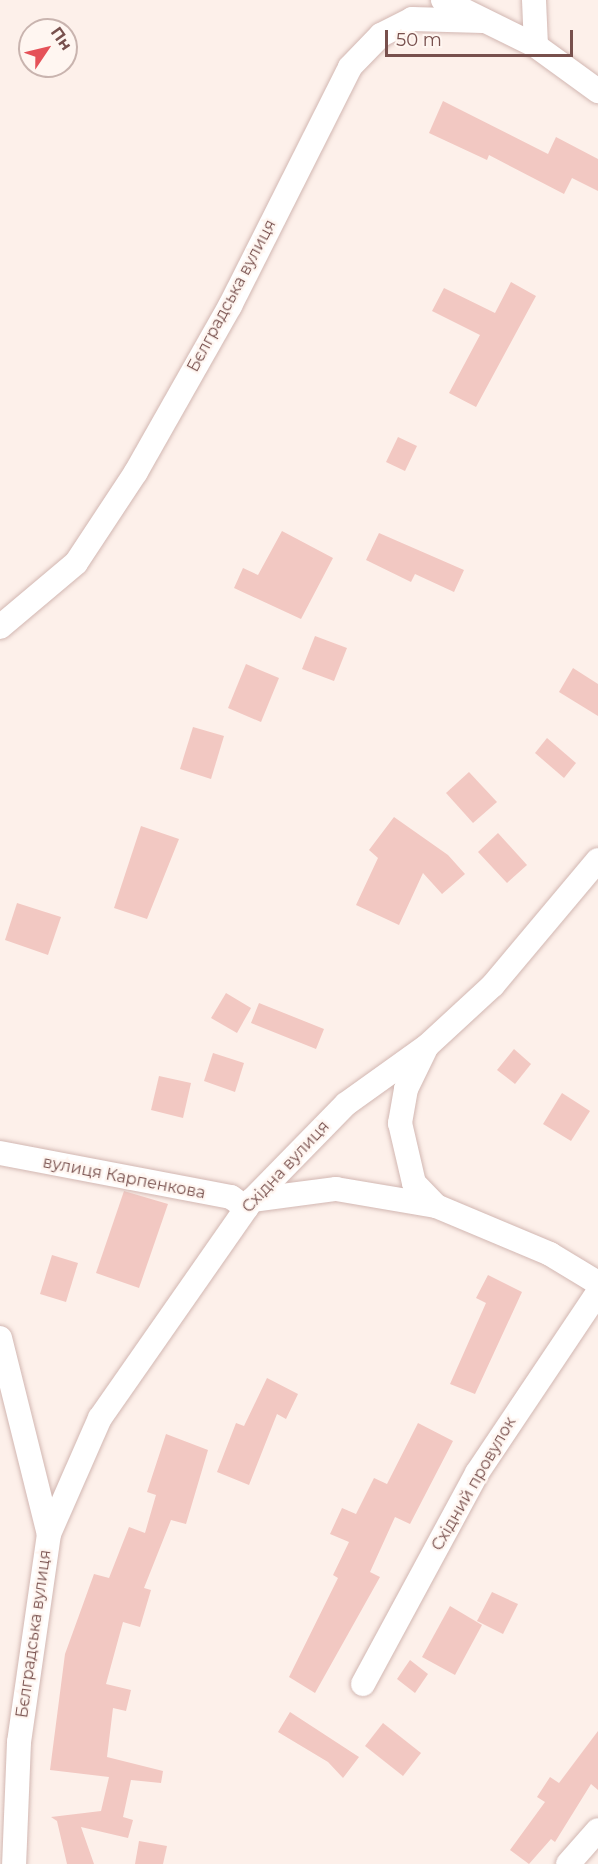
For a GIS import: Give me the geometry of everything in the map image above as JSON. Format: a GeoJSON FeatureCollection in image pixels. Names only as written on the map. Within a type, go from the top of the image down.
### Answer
{"type":"FeatureCollection","features":[{"type":"Feature","properties":{"kind":"street"},"geometry":{"type":"LineString","coordinates":[[443,0],[536,46],[598,91]]}},
{"type":"Feature","properties":{"kind":"street"},"geometry":{"type":"LineString","coordinates":[[534,0],[536,46]]}},
{"type":"Feature","properties":{"kind":"street","name":"Бєлградська вулиця"},"geometry":{"type":"LineString","coordinates":[[0,627],[76,563],[136,472],[230,306],[350,67],[381,35],[412,19],[483,21]]}},
{"type":"Feature","properties":{"kind":"street","name":"Східна вулиця"},"geometry":{"type":"LineString","coordinates":[[49,1534],[100,1418],[171,1322],[249,1204],[346,1104],[427,1046],[493,985],[598,860]]}},
{"type":"Feature","properties":{"kind":"street"},"geometry":{"type":"LineString","coordinates":[[427,1046],[406,1089],[400,1123],[414,1183],[436,1206]]}},
{"type":"Feature","properties":{"kind":"street","name":"вулиця Карпенкова"},"geometry":{"type":"LineString","coordinates":[[0,1153],[231,1197],[249,1204]]}},
{"type":"Feature","properties":{"kind":"street"},"geometry":{"type":"LineString","coordinates":[[249,1204],[336,1189],[436,1206],[550,1254],[598,1283]]}},
{"type":"Feature","properties":{"kind":"street","name":"Східний провулок"},"geometry":{"type":"LineString","coordinates":[[363,1684],[477,1473],[598,1293]]}},
{"type":"Feature","properties":{"kind":"street","name":"Бєлградська вулиця"},"geometry":{"type":"LineString","coordinates":[[0,1338],[49,1534],[19,1742],[14,1864]]}},
{"type":"Feature","properties":{"kind":"street"},"geometry":{"type":"LineString","coordinates":[[568,1864],[598,1830]]}},
{"type":"Feature","properties":{"kind":"building"},"geometry":{"type":"Polygon","coordinates":[[[443,101],[548,154],[556,137],[598,159],[598,191],[572,178],[564,194],[489,155],[487,160],[429,133],[443,101]]]}},
{"type":"Feature","properties":{"kind":"building"},"geometry":{"type":"Polygon","coordinates":[[[511,282],[536,296],[476,407],[449,393],[480,335],[432,311],[444,288],[495,313],[511,282]]]}},
{"type":"Feature","properties":{"kind":"building"},"geometry":{"type":"Polygon","coordinates":[[[398,437],[417,446],[405,471],[386,462],[398,437]]]}},
{"type":"Feature","properties":{"kind":"building"},"geometry":{"type":"Polygon","coordinates":[[[282,531],[333,558],[301,619],[234,588],[243,568],[258,575],[282,531]]]}},
{"type":"Feature","properties":{"kind":"building"},"geometry":{"type":"Polygon","coordinates":[[[379,533],[464,570],[454,592],[415,574],[411,582],[366,560],[379,533]]]}},
{"type":"Feature","properties":{"kind":"building"},"geometry":{"type":"Polygon","coordinates":[[[315,636],[347,648],[334,681],[302,669],[315,636]]]}},
{"type":"Feature","properties":{"kind":"building"},"geometry":{"type":"Polygon","coordinates":[[[246,664],[279,678],[261,722],[228,708],[246,664]]]}},
{"type":"Feature","properties":{"kind":"building"},"geometry":{"type":"Polygon","coordinates":[[[573,668],[598,684],[598,716],[559,692],[573,668]]]}},
{"type":"Feature","properties":{"kind":"building"},"geometry":{"type":"Polygon","coordinates":[[[193,727],[224,736],[211,779],[180,769],[193,727]]]}},
{"type":"Feature","properties":{"kind":"building"},"geometry":{"type":"Polygon","coordinates":[[[547,738],[576,763],[564,778],[535,753],[547,738]]]}},
{"type":"Feature","properties":{"kind":"building"},"geometry":{"type":"Polygon","coordinates":[[[469,772],[497,802],[473,823],[446,793],[469,772]]]}},
{"type":"Feature","properties":{"kind":"building"},"geometry":{"type":"Polygon","coordinates":[[[394,817],[448,855],[465,874],[442,894],[423,873],[399,925],[356,905],[378,858],[369,850],[394,817]]]}},
{"type":"Feature","properties":{"kind":"building"},"geometry":{"type":"Polygon","coordinates":[[[141,826],[179,839],[147,919],[114,908],[141,826]]]}},
{"type":"Feature","properties":{"kind":"building"},"geometry":{"type":"Polygon","coordinates":[[[498,833],[527,865],[507,883],[478,852],[498,833]]]}},
{"type":"Feature","properties":{"kind":"building"},"geometry":{"type":"Polygon","coordinates":[[[17,903],[61,917],[48,955],[5,940],[17,903]]]}},
{"type":"Feature","properties":{"kind":"building"},"geometry":{"type":"Polygon","coordinates":[[[226,993],[251,1008],[237,1033],[211,1018],[226,993]]]}},
{"type":"Feature","properties":{"kind":"building"},"geometry":{"type":"Polygon","coordinates":[[[259,1003],[324,1029],[316,1049],[251,1023],[259,1003]]]}},
{"type":"Feature","properties":{"kind":"building"},"geometry":{"type":"Polygon","coordinates":[[[514,1049],[531,1064],[515,1084],[497,1070],[514,1049]]]}},
{"type":"Feature","properties":{"kind":"building"},"geometry":{"type":"Polygon","coordinates":[[[213,1053],[244,1063],[235,1092],[204,1081],[213,1053]]]}},
{"type":"Feature","properties":{"kind":"building"},"geometry":{"type":"Polygon","coordinates":[[[159,1076],[191,1083],[183,1118],[151,1110],[159,1076]]]}},
{"type":"Feature","properties":{"kind":"building"},"geometry":{"type":"Polygon","coordinates":[[[562,1093],[590,1111],[571,1141],[543,1124],[562,1093]]]}},
{"type":"Feature","properties":{"kind":"building"},"geometry":{"type":"Polygon","coordinates":[[[124,1191],[168,1204],[139,1288],[96,1273],[124,1191]]]}},
{"type":"Feature","properties":{"kind":"building"},"geometry":{"type":"Polygon","coordinates":[[[52,1255],[78,1263],[66,1302],[40,1294],[52,1255]]]}},
{"type":"Feature","properties":{"kind":"building"},"geometry":{"type":"Polygon","coordinates":[[[488,1275],[522,1292],[475,1394],[450,1384],[486,1303],[476,1298],[488,1275]]]}},
{"type":"Feature","properties":{"kind":"building"},"geometry":{"type":"Polygon","coordinates":[[[267,1378],[298,1394],[286,1419],[277,1414],[249,1485],[217,1472],[236,1423],[244,1426],[267,1378]]]}},
{"type":"Feature","properties":{"kind":"building"},"geometry":{"type":"Polygon","coordinates":[[[418,1423],[453,1441],[410,1524],[395,1517],[370,1572],[380,1577],[315,1693],[289,1677],[338,1578],[333,1575],[349,1542],[330,1534],[342,1508],[356,1514],[374,1478],[387,1484],[418,1423]]]}},
{"type":"Feature","properties":{"kind":"building"},"geometry":{"type":"Polygon","coordinates":[[[166,1434],[208,1450],[186,1524],[171,1520],[144,1588],[151,1590],[140,1627],[123,1622],[106,1684],[131,1690],[126,1711],[113,1708],[107,1757],[163,1771],[161,1783],[131,1780],[123,1817],[133,1820],[128,1838],[81,1827],[94,1864],[67,1864],[57,1821],[51,1817],[101,1811],[109,1777],[50,1770],[65,1654],[94,1574],[109,1578],[129,1527],[145,1533],[156,1495],[147,1492],[166,1434]]]}},
{"type":"Feature","properties":{"kind":"building"},"geometry":{"type":"Polygon","coordinates":[[[492,1592],[518,1604],[503,1634],[477,1621],[492,1592]]]}},
{"type":"Feature","properties":{"kind":"building"},"geometry":{"type":"Polygon","coordinates":[[[450,1606],[482,1625],[455,1675],[422,1657],[450,1606]]]}},
{"type":"Feature","properties":{"kind":"building"},"geometry":{"type":"Polygon","coordinates":[[[410,1660],[428,1674],[415,1693],[397,1679],[410,1660]]]}},
{"type":"Feature","properties":{"kind":"building"},"geometry":{"type":"Polygon","coordinates":[[[290,1712],[359,1757],[343,1778],[328,1762],[278,1732],[290,1712]]]}},
{"type":"Feature","properties":{"kind":"building"},"geometry":{"type":"Polygon","coordinates":[[[383,1723],[421,1753],[403,1776],[365,1746],[383,1723]]]}},
{"type":"Feature","properties":{"kind":"building"},"geometry":{"type":"Polygon","coordinates":[[[598,1731],[598,1790],[591,1784],[555,1842],[551,1839],[529,1864],[510,1850],[545,1802],[537,1797],[550,1777],[559,1783],[598,1731]]]}},
{"type":"Feature","properties":{"kind":"building"},"geometry":{"type":"Polygon","coordinates":[[[139,1841],[167,1846],[163,1864],[135,1864],[139,1841]]]}}]}
